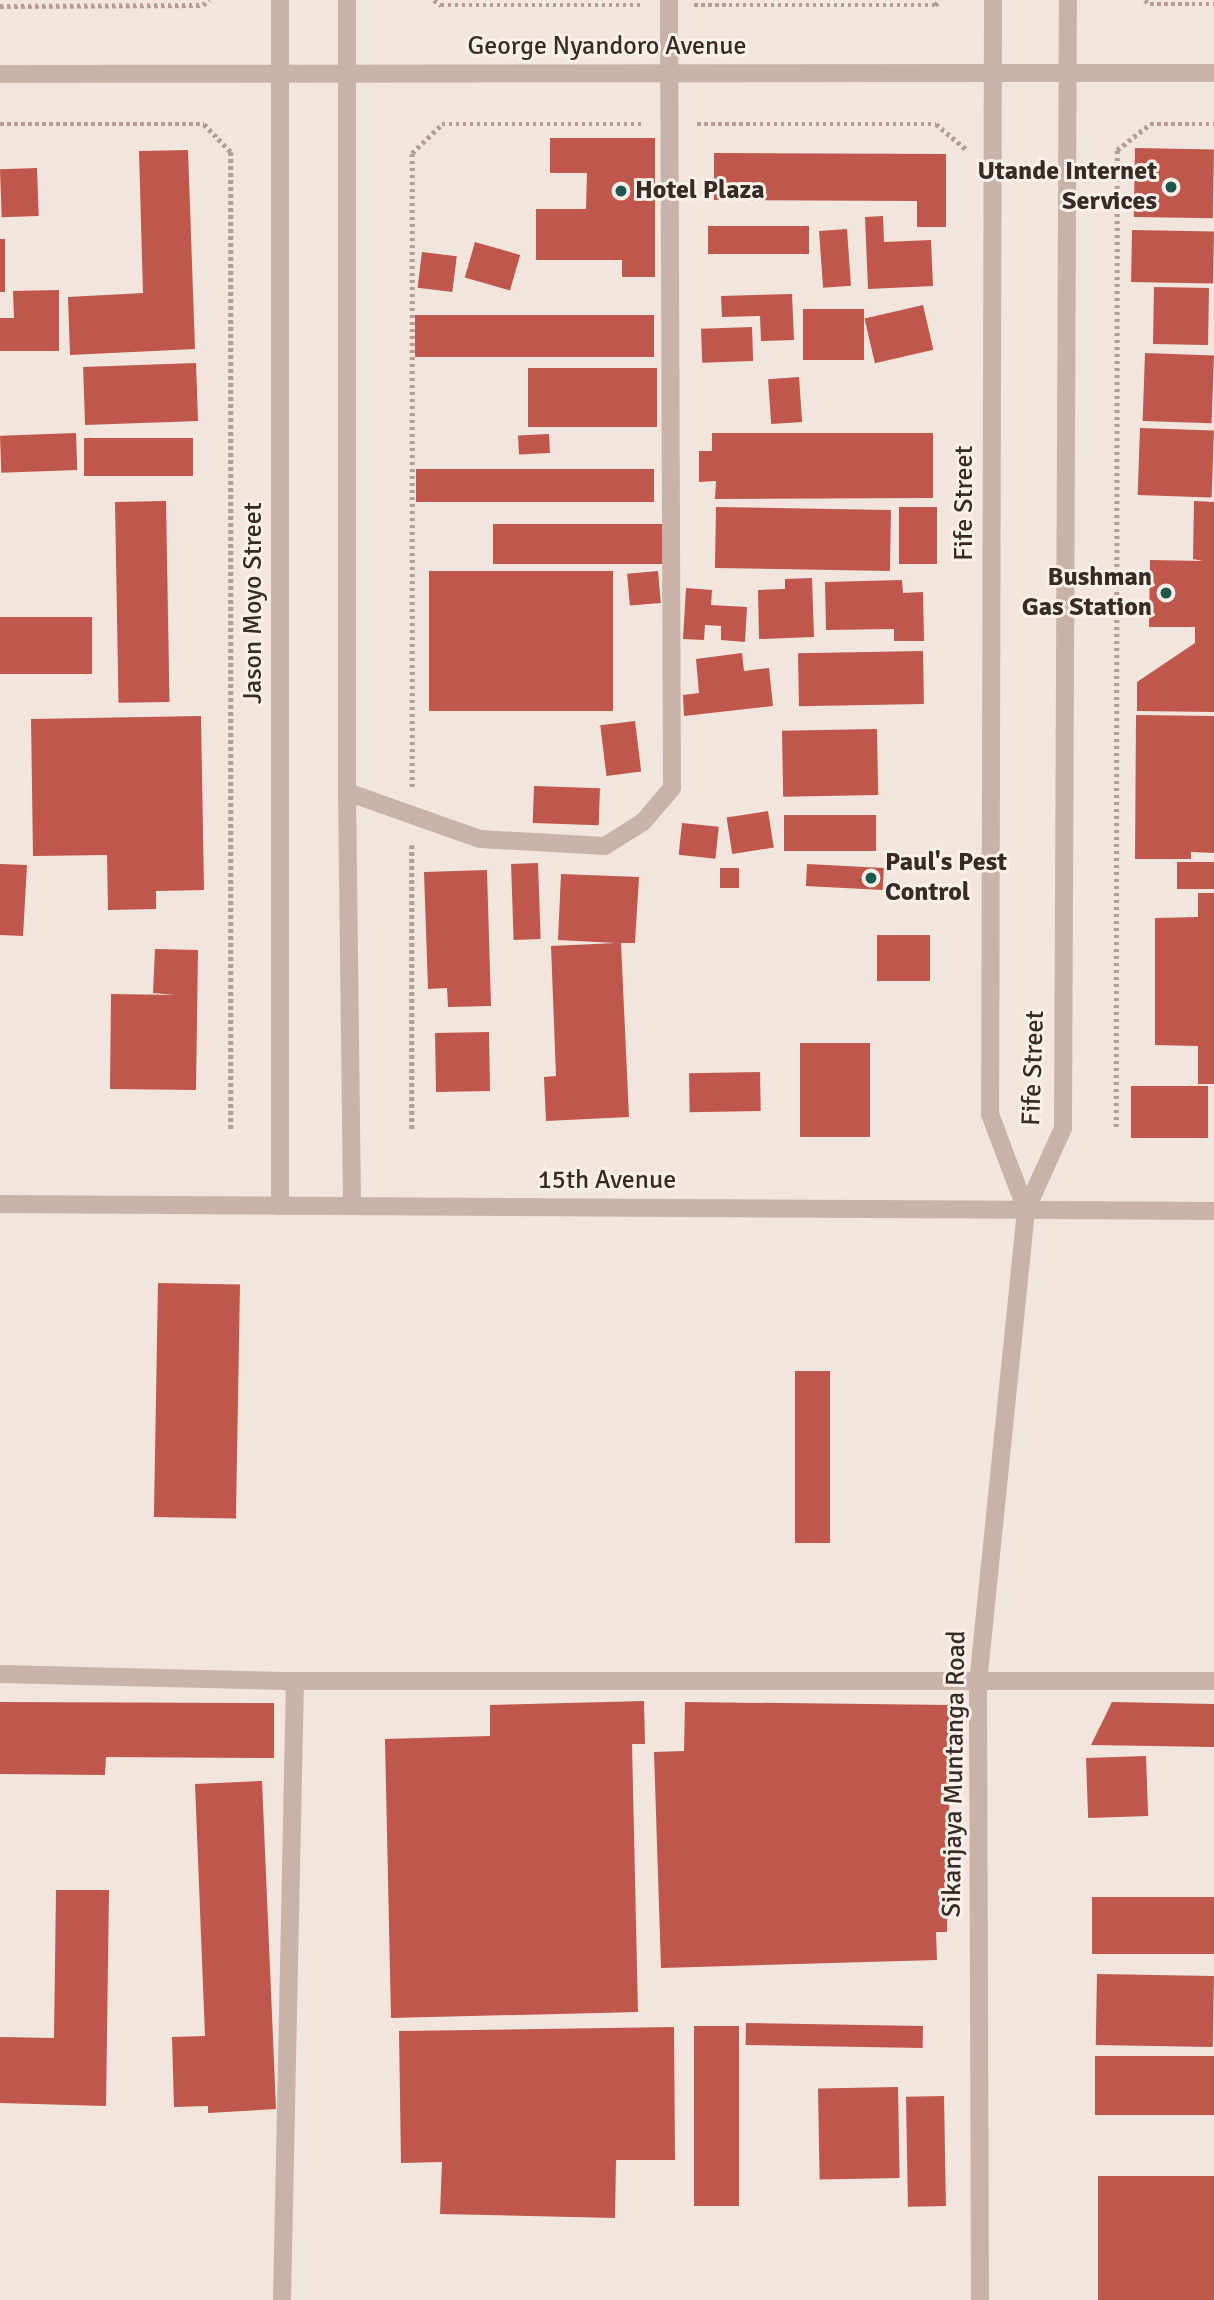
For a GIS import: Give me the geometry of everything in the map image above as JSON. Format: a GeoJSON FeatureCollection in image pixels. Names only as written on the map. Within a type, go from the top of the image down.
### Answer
{"type":"FeatureCollection","features":[{"type":"Feature","properties":{"kind":"street","name":"Jason Moyo Street"},"geometry":{"type":"LineString","coordinates":[[280,1206],[281,0]]}},
{"type":"Feature","properties":{"kind":"street"},"geometry":{"type":"LineString","coordinates":[[347,0],[347,792],[352,1206]]}},
{"type":"Feature","properties":{"kind":"street"},"geometry":{"type":"LineString","coordinates":[[347,792],[480,839],[605,846],[643,822],[672,788],[669,0]]}},
{"type":"Feature","properties":{"kind":"street","name":"Fife Street"},"geometry":{"type":"LineString","coordinates":[[993,0],[990,1114],[1026,1210]]}},
{"type":"Feature","properties":{"kind":"street","name":"Fife Street"},"geometry":{"type":"LineString","coordinates":[[1026,1210],[1063,1128],[1068,0]]}},
{"type":"Feature","properties":{"kind":"street","name":"George Nyandoro Avenue"},"geometry":{"type":"LineString","coordinates":[[0,74],[1214,74]]}},
{"type":"Feature","properties":{"kind":"street","name":"15th Avenue"},"geometry":{"type":"LineString","coordinates":[[0,1204],[1214,1211]]}},
{"type":"Feature","properties":{"kind":"street","name":"Sikanjaya Muntanga Road"},"geometry":{"type":"LineString","coordinates":[[980,2300],[978,1683],[1026,1210]]}},
{"type":"Feature","properties":{"kind":"street"},"geometry":{"type":"LineString","coordinates":[[0,1674],[295,1681],[1214,1681]]}},
{"type":"Feature","properties":{"kind":"street"},"geometry":{"type":"LineString","coordinates":[[282,2300],[295,1681]]}},
{"type":"Feature","properties":{"kind":"path"},"geometry":{"type":"LineString","coordinates":[[0,6],[203,5],[209,0]]}},
{"type":"Feature","properties":{"kind":"path"},"geometry":{"type":"LineString","coordinates":[[1145,0],[1150,4],[1214,4]]}},
{"type":"Feature","properties":{"kind":"path"},"geometry":{"type":"LineString","coordinates":[[0,124],[204,124],[232,152],[231,1129]]}},
{"type":"Feature","properties":{"kind":"path"},"geometry":{"type":"LineString","coordinates":[[1116,1127],[1117,150],[1150,124],[1214,124]]}},
{"type":"Feature","properties":{"kind":"building","name":"Hotel Plaza"},"geometry":{"type":"Polygon","coordinates":[[[550,138],[655,138],[655,277],[622,277],[622,260],[536,260],[536,209],[586,209],[587,173],[550,173],[550,138]]]}},
{"type":"Feature","properties":{"kind":"building"},"geometry":{"type":"Polygon","coordinates":[[[1135,148],[1214,149],[1213,218],[1134,217],[1135,148]]]}},
{"type":"Feature","properties":{"kind":"building"},"geometry":{"type":"Polygon","coordinates":[[[188,150],[195,349],[70,355],[68,297],[143,293],[139,151],[188,150]]]}},
{"type":"Feature","properties":{"kind":"building"},"geometry":{"type":"Polygon","coordinates":[[[714,153],[946,154],[946,227],[917,227],[917,201],[714,200],[714,153]]]}},
{"type":"Feature","properties":{"kind":"building"},"geometry":{"type":"Polygon","coordinates":[[[37,168],[39,216],[2,217],[0,169],[37,168]]]}},
{"type":"Feature","properties":{"kind":"building"},"geometry":{"type":"Polygon","coordinates":[[[883,216],[884,242],[931,240],[933,286],[868,289],[865,217],[883,216]]]}},
{"type":"Feature","properties":{"kind":"building"},"geometry":{"type":"Polygon","coordinates":[[[708,226],[809,226],[809,254],[708,254],[708,226]]]}},
{"type":"Feature","properties":{"kind":"building"},"geometry":{"type":"Polygon","coordinates":[[[847,229],[851,286],[823,288],[819,231],[847,229]]]}},
{"type":"Feature","properties":{"kind":"building"},"geometry":{"type":"Polygon","coordinates":[[[1132,230],[1214,231],[1213,283],[1131,282],[1132,230]]]}},
{"type":"Feature","properties":{"kind":"building"},"geometry":{"type":"Polygon","coordinates":[[[0,239],[5,239],[5,292],[0,292],[0,239]]]}},
{"type":"Feature","properties":{"kind":"building"},"geometry":{"type":"Polygon","coordinates":[[[475,242],[520,255],[510,291],[465,278],[475,242]]]}},
{"type":"Feature","properties":{"kind":"building"},"geometry":{"type":"Polygon","coordinates":[[[422,252],[457,256],[452,292],[418,288],[422,252]]]}},
{"type":"Feature","properties":{"kind":"building"},"geometry":{"type":"Polygon","coordinates":[[[1154,287],[1209,288],[1208,345],[1153,344],[1154,287]]]}},
{"type":"Feature","properties":{"kind":"building"},"geometry":{"type":"Polygon","coordinates":[[[59,290],[59,351],[0,351],[0,318],[14,318],[13,291],[59,290]]]}},
{"type":"Feature","properties":{"kind":"building"},"geometry":{"type":"Polygon","coordinates":[[[792,294],[794,340],[761,341],[760,316],[722,317],[721,296],[792,294]]]}},
{"type":"Feature","properties":{"kind":"building"},"geometry":{"type":"Polygon","coordinates":[[[923,305],[933,350],[875,363],[865,318],[923,305]]]}},
{"type":"Feature","properties":{"kind":"building"},"geometry":{"type":"Polygon","coordinates":[[[803,309],[864,309],[864,360],[803,360],[803,309]]]}},
{"type":"Feature","properties":{"kind":"building"},"geometry":{"type":"Polygon","coordinates":[[[415,315],[654,315],[654,357],[415,357],[415,315]]]}},
{"type":"Feature","properties":{"kind":"building"},"geometry":{"type":"Polygon","coordinates":[[[752,327],[753,361],[702,363],[701,329],[752,327]]]}},
{"type":"Feature","properties":{"kind":"building"},"geometry":{"type":"Polygon","coordinates":[[[1145,353],[1214,355],[1212,423],[1143,421],[1145,353]]]}},
{"type":"Feature","properties":{"kind":"building"},"geometry":{"type":"Polygon","coordinates":[[[196,363],[198,421],[85,425],[83,367],[196,363]]]}},
{"type":"Feature","properties":{"kind":"building"},"geometry":{"type":"Polygon","coordinates":[[[528,368],[657,368],[657,427],[528,427],[528,368]]]}},
{"type":"Feature","properties":{"kind":"building"},"geometry":{"type":"Polygon","coordinates":[[[799,377],[802,422],[771,424],[768,379],[799,377]]]}},
{"type":"Feature","properties":{"kind":"building"},"geometry":{"type":"Polygon","coordinates":[[[1140,428],[1214,431],[1212,498],[1138,495],[1140,428]]]}},
{"type":"Feature","properties":{"kind":"building"},"geometry":{"type":"Polygon","coordinates":[[[76,433],[77,470],[1,473],[0,436],[76,433]]]}},
{"type":"Feature","properties":{"kind":"building"},"geometry":{"type":"Polygon","coordinates":[[[712,433],[933,433],[933,498],[715,499],[716,481],[699,482],[699,451],[712,451],[712,433]]]}},
{"type":"Feature","properties":{"kind":"building"},"geometry":{"type":"Polygon","coordinates":[[[549,434],[550,453],[519,455],[518,436],[549,434]]]}},
{"type":"Feature","properties":{"kind":"building"},"geometry":{"type":"Polygon","coordinates":[[[84,438],[193,438],[193,476],[84,476],[84,438]]]}},
{"type":"Feature","properties":{"kind":"building"},"geometry":{"type":"Polygon","coordinates":[[[416,469],[654,469],[654,502],[416,502],[416,469]]]}},
{"type":"Feature","properties":{"kind":"building"},"geometry":{"type":"Polygon","coordinates":[[[166,501],[170,702],[119,703],[115,502],[166,501]]]}},
{"type":"Feature","properties":{"kind":"building"},"geometry":{"type":"Polygon","coordinates":[[[1194,501],[1214,502],[1214,712],[1137,711],[1137,682],[1195,643],[1195,627],[1149,627],[1150,560],[1203,561],[1193,559],[1194,501]]]}},
{"type":"Feature","properties":{"kind":"building"},"geometry":{"type":"Polygon","coordinates":[[[716,507],[891,510],[890,571],[715,568],[716,507]]]}},
{"type":"Feature","properties":{"kind":"building"},"geometry":{"type":"Polygon","coordinates":[[[899,507],[937,507],[937,564],[899,564],[899,507]]]}},
{"type":"Feature","properties":{"kind":"building"},"geometry":{"type":"Polygon","coordinates":[[[493,524],[663,524],[663,564],[493,564],[493,524]]]}},
{"type":"Feature","properties":{"kind":"building"},"geometry":{"type":"Polygon","coordinates":[[[429,571],[613,571],[613,711],[429,711],[429,571]]]}},
{"type":"Feature","properties":{"kind":"building"},"geometry":{"type":"Polygon","coordinates":[[[658,571],[661,603],[630,606],[627,574],[658,571]]]}},
{"type":"Feature","properties":{"kind":"building"},"geometry":{"type":"Polygon","coordinates":[[[812,578],[814,637],[759,639],[758,590],[785,589],[785,579],[812,578]]]}},
{"type":"Feature","properties":{"kind":"building"},"geometry":{"type":"Polygon","coordinates":[[[902,580],[903,593],[923,592],[924,641],[894,641],[894,629],[826,630],[825,582],[902,580]]]}},
{"type":"Feature","properties":{"kind":"building"},"geometry":{"type":"Polygon","coordinates":[[[686,588],[712,590],[711,605],[747,607],[745,642],[721,640],[721,626],[705,625],[704,640],[683,639],[686,588]]]}},
{"type":"Feature","properties":{"kind":"building"},"geometry":{"type":"Polygon","coordinates":[[[0,617],[92,617],[92,674],[0,674],[0,617]]]}},
{"type":"Feature","properties":{"kind":"building"},"geometry":{"type":"Polygon","coordinates":[[[923,651],[924,704],[799,706],[798,653],[923,651]]]}},
{"type":"Feature","properties":{"kind":"building"},"geometry":{"type":"Polygon","coordinates":[[[742,653],[744,671],[769,668],[773,706],[684,716],[683,695],[699,693],[696,659],[742,653]]]}},
{"type":"Feature","properties":{"kind":"building"},"geometry":{"type":"Polygon","coordinates":[[[1136,715],[1214,716],[1214,853],[1191,852],[1191,859],[1135,859],[1136,715]]]}},
{"type":"Feature","properties":{"kind":"building"},"geometry":{"type":"Polygon","coordinates":[[[201,716],[204,890],[156,891],[156,909],[108,910],[107,855],[33,856],[31,719],[201,716]]]}},
{"type":"Feature","properties":{"kind":"building"},"geometry":{"type":"Polygon","coordinates":[[[635,721],[641,772],[606,776],[600,725],[635,721]]]}},
{"type":"Feature","properties":{"kind":"building"},"geometry":{"type":"Polygon","coordinates":[[[877,729],[878,795],[783,797],[782,731],[877,729]]]}},
{"type":"Feature","properties":{"kind":"building"},"geometry":{"type":"Polygon","coordinates":[[[534,786],[600,788],[599,825],[533,823],[534,786]]]}},
{"type":"Feature","properties":{"kind":"building"},"geometry":{"type":"Polygon","coordinates":[[[768,811],[774,848],[732,854],[727,818],[768,811]]]}},
{"type":"Feature","properties":{"kind":"building"},"geometry":{"type":"Polygon","coordinates":[[[784,815],[876,815],[876,851],[784,851],[784,815]]]}},
{"type":"Feature","properties":{"kind":"building"},"geometry":{"type":"Polygon","coordinates":[[[682,823],[719,827],[715,859],[679,855],[682,823]]]}},
{"type":"Feature","properties":{"kind":"building"},"geometry":{"type":"Polygon","coordinates":[[[1177,862],[1214,862],[1214,889],[1177,889],[1177,862]]]}},
{"type":"Feature","properties":{"kind":"building"},"geometry":{"type":"Polygon","coordinates":[[[538,863],[541,939],[514,940],[511,864],[538,863]]]}},
{"type":"Feature","properties":{"kind":"building"},"geometry":{"type":"Polygon","coordinates":[[[0,864],[27,865],[23,936],[0,935],[0,864]]]}},
{"type":"Feature","properties":{"kind":"building"},"geometry":{"type":"Polygon","coordinates":[[[807,864],[884,868],[883,890],[806,886],[807,864]]]}},
{"type":"Feature","properties":{"kind":"building"},"geometry":{"type":"Polygon","coordinates":[[[720,868],[739,868],[739,888],[720,888],[720,868]]]}},
{"type":"Feature","properties":{"kind":"building"},"geometry":{"type":"Polygon","coordinates":[[[487,870],[491,1006],[448,1007],[447,988],[428,989],[424,872],[487,870]]]}},
{"type":"Feature","properties":{"kind":"building"},"geometry":{"type":"Polygon","coordinates":[[[561,874],[639,877],[635,943],[621,943],[629,1117],[546,1121],[544,1077],[556,1076],[551,946],[616,943],[558,940],[561,874]]]}},
{"type":"Feature","properties":{"kind":"building"},"geometry":{"type":"Polygon","coordinates":[[[1198,893],[1214,893],[1214,1084],[1198,1084],[1198,1046],[1155,1045],[1155,918],[1198,917],[1198,893]]]}},
{"type":"Feature","properties":{"kind":"building"},"geometry":{"type":"Polygon","coordinates":[[[877,935],[930,935],[930,981],[877,981],[877,935]]]}},
{"type":"Feature","properties":{"kind":"building"},"geometry":{"type":"Polygon","coordinates":[[[155,949],[198,950],[196,1090],[110,1089],[111,994],[175,995],[153,993],[155,949]]]}},
{"type":"Feature","properties":{"kind":"building"},"geometry":{"type":"Polygon","coordinates":[[[489,1032],[490,1091],[436,1092],[435,1033],[489,1032]]]}},
{"type":"Feature","properties":{"kind":"building"},"geometry":{"type":"Polygon","coordinates":[[[800,1043],[870,1043],[870,1137],[800,1137],[800,1043]]]}},
{"type":"Feature","properties":{"kind":"building"},"geometry":{"type":"Polygon","coordinates":[[[760,1072],[761,1111],[690,1112],[689,1073],[760,1072]]]}},
{"type":"Feature","properties":{"kind":"building"},"geometry":{"type":"Polygon","coordinates":[[[1131,1086],[1208,1086],[1208,1138],[1131,1138],[1131,1086]]]}},
{"type":"Feature","properties":{"kind":"building"},"geometry":{"type":"Polygon","coordinates":[[[158,1283],[240,1284],[236,1518],[154,1517],[158,1283]]]}},
{"type":"Feature","properties":{"kind":"building"},"geometry":{"type":"Polygon","coordinates":[[[795,1371],[830,1371],[830,1543],[795,1543],[795,1371]]]}},
{"type":"Feature","properties":{"kind":"building"},"geometry":{"type":"Polygon","coordinates":[[[644,1701],[645,1744],[632,1744],[638,2012],[391,2018],[385,1739],[490,1736],[490,1705],[644,1701]]]}},
{"type":"Feature","properties":{"kind":"building"},"geometry":{"type":"Polygon","coordinates":[[[0,1702],[274,1703],[274,1758],[106,1757],[105,1775],[0,1774],[0,1702]]]}},
{"type":"Feature","properties":{"kind":"building"},"geometry":{"type":"Polygon","coordinates":[[[685,1702],[951,1705],[947,1932],[936,1932],[937,1960],[661,1968],[654,1752],[684,1751],[685,1702]]]}},
{"type":"Feature","properties":{"kind":"building"},"geometry":{"type":"Polygon","coordinates":[[[1112,1702],[1214,1704],[1214,1747],[1091,1745],[1112,1702]]]}},
{"type":"Feature","properties":{"kind":"building"},"geometry":{"type":"Polygon","coordinates":[[[1146,1756],[1148,1816],[1088,1818],[1086,1758],[1146,1756]]]}},
{"type":"Feature","properties":{"kind":"building"},"geometry":{"type":"Polygon","coordinates":[[[262,1781],[276,2109],[208,2113],[208,2106],[174,2107],[172,2037],[205,2036],[195,1784],[262,1781]]]}},
{"type":"Feature","properties":{"kind":"building"},"geometry":{"type":"Polygon","coordinates":[[[56,1890],[109,1890],[106,2106],[0,2103],[0,2037],[54,2038],[56,1890]]]}},
{"type":"Feature","properties":{"kind":"building"},"geometry":{"type":"Polygon","coordinates":[[[1092,1897],[1214,1897],[1214,1954],[1092,1954],[1092,1897]]]}},
{"type":"Feature","properties":{"kind":"building"},"geometry":{"type":"Polygon","coordinates":[[[1097,1974],[1214,1976],[1213,2047],[1096,2045],[1097,1974]]]}},
{"type":"Feature","properties":{"kind":"building"},"geometry":{"type":"Polygon","coordinates":[[[746,2023],[923,2026],[923,2048],[746,2045],[746,2023]]]}},
{"type":"Feature","properties":{"kind":"building"},"geometry":{"type":"Polygon","coordinates":[[[694,2026],[739,2026],[739,2206],[694,2206],[694,2026]]]}},
{"type":"Feature","properties":{"kind":"building"},"geometry":{"type":"Polygon","coordinates":[[[674,2027],[675,2160],[616,2160],[615,2218],[440,2214],[442,2162],[401,2163],[399,2031],[674,2027]]]}},
{"type":"Feature","properties":{"kind":"building"},"geometry":{"type":"Polygon","coordinates":[[[1095,2056],[1214,2056],[1214,2115],[1095,2115],[1095,2056]]]}},
{"type":"Feature","properties":{"kind":"building"},"geometry":{"type":"Polygon","coordinates":[[[898,2087],[900,2178],[820,2179],[818,2088],[898,2087]]]}},
{"type":"Feature","properties":{"kind":"building"},"geometry":{"type":"Polygon","coordinates":[[[944,2096],[946,2206],[908,2207],[906,2097],[944,2096]]]}},
{"type":"Feature","properties":{"kind":"building"},"geometry":{"type":"Polygon","coordinates":[[[1098,2176],[1214,2176],[1214,2300],[1098,2300],[1098,2176]]]}},
{"type":"Feature","properties":{"kind":"place","name":"Utande Internet Services"},"geometry":{"type":"Point","coordinates":[1171,187]}},
{"type":"Feature","properties":{"kind":"place","name":"Hotel Plaza"},"geometry":{"type":"Point","coordinates":[621,191]}},
{"type":"Feature","properties":{"kind":"place","name":"Bushman Gas Station"},"geometry":{"type":"Point","coordinates":[1166,593]}},
{"type":"Feature","properties":{"kind":"place","name":"Paul's Pest Control"},"geometry":{"type":"Point","coordinates":[871,878]}}]}
